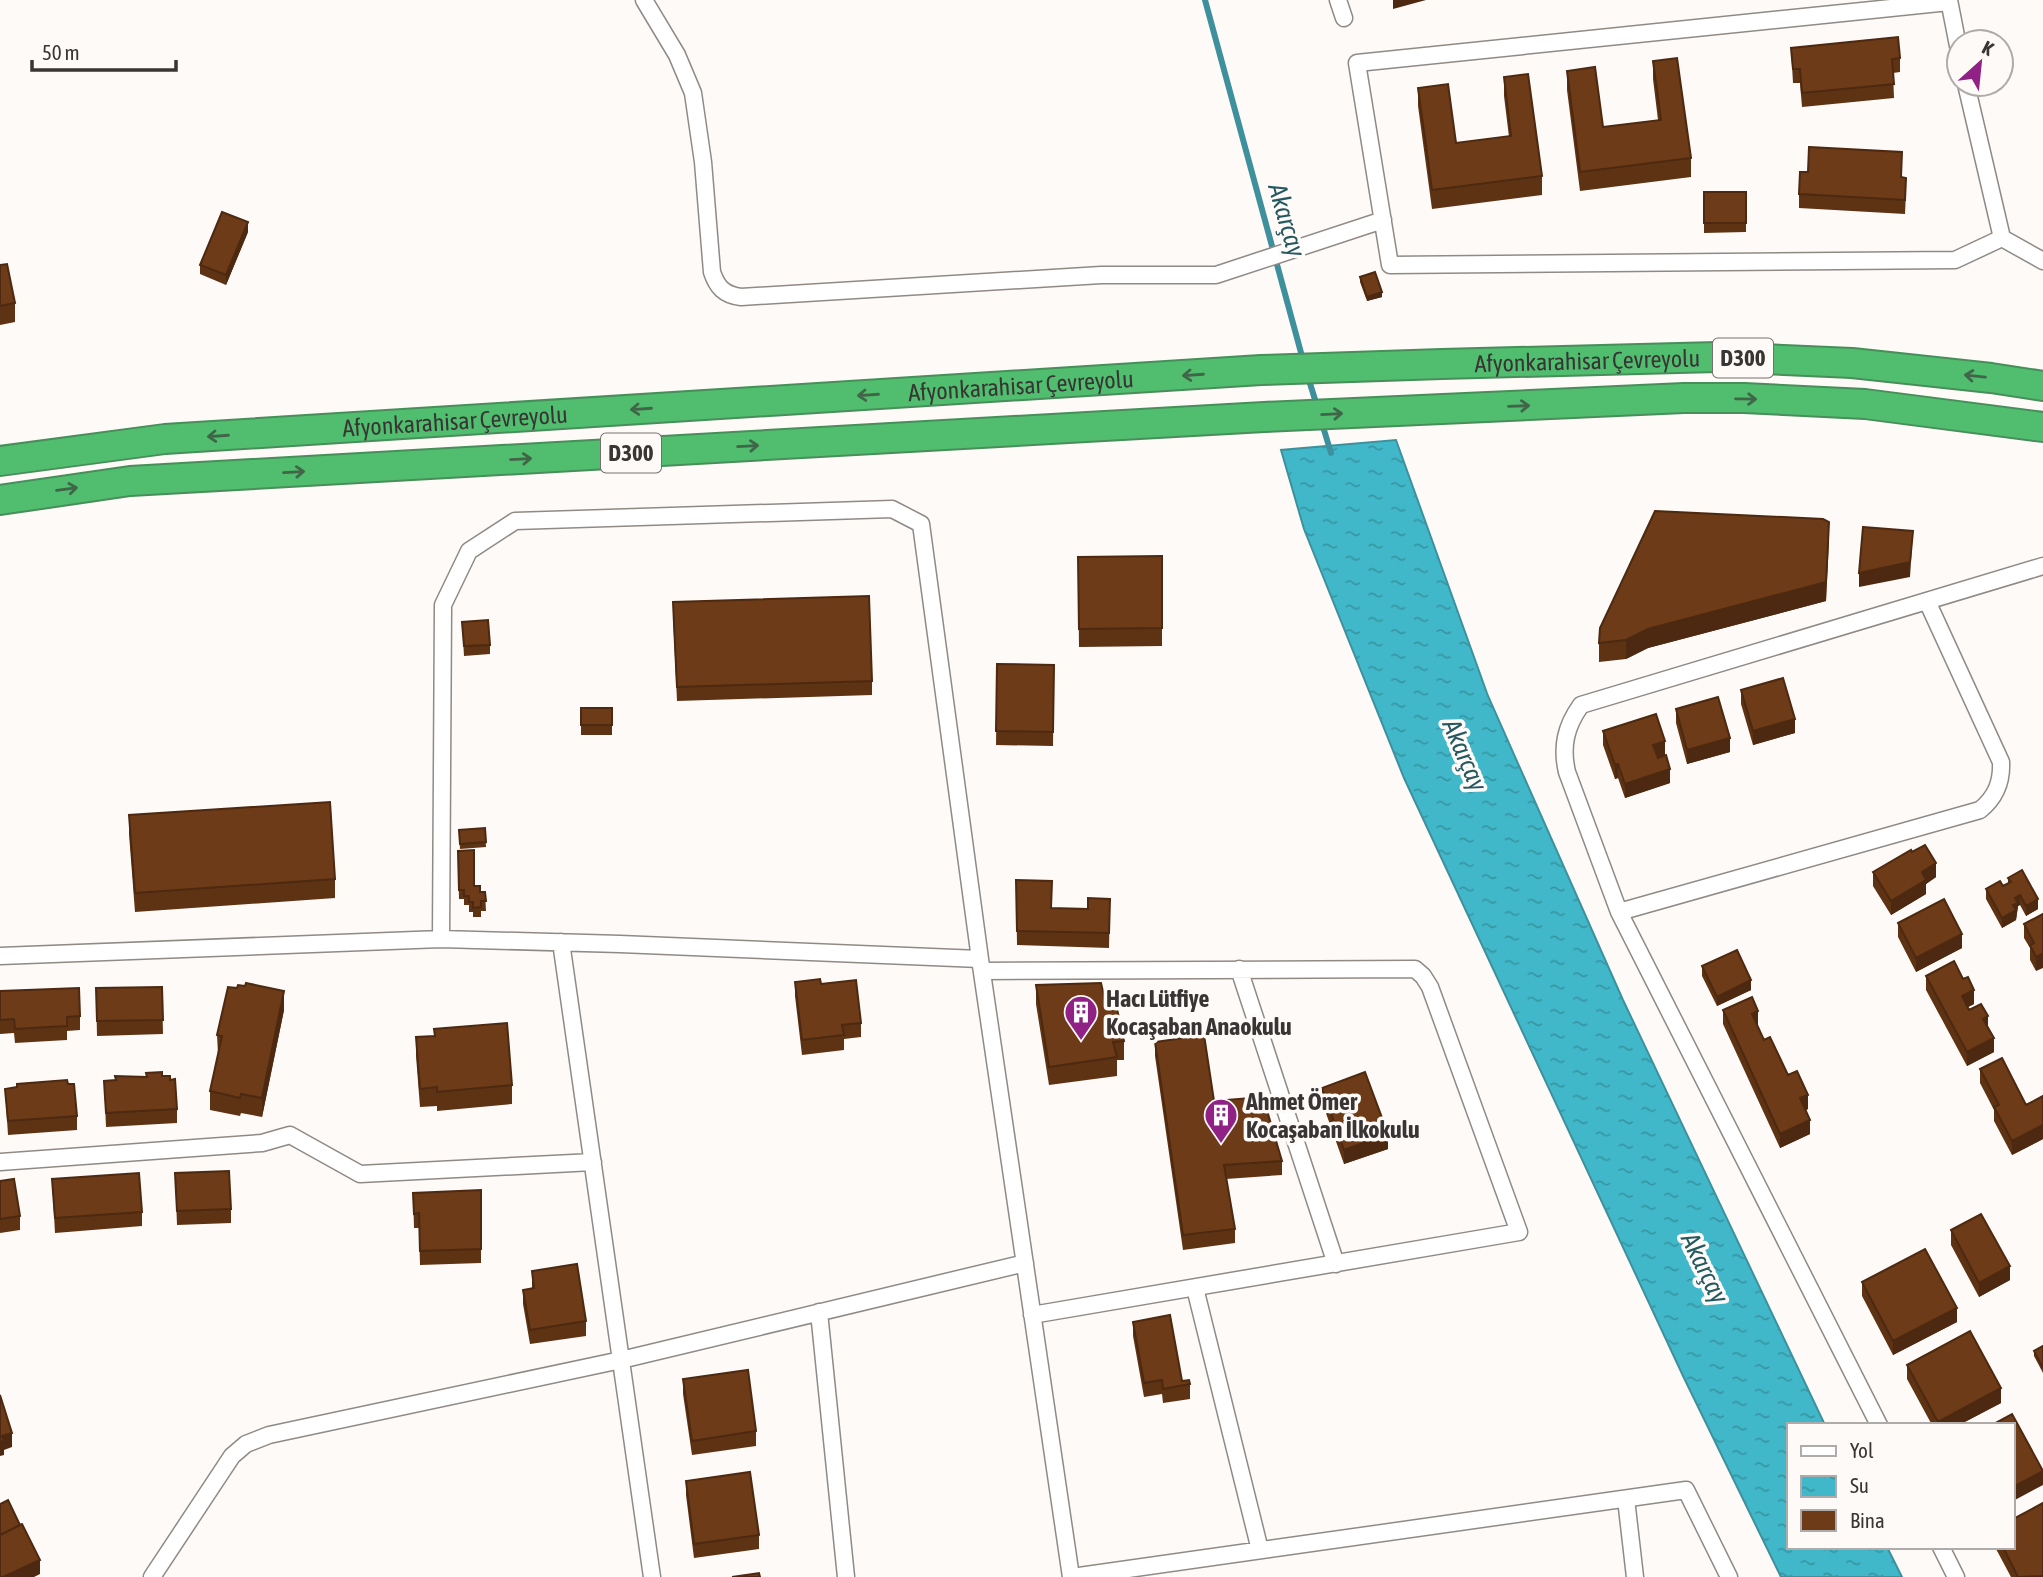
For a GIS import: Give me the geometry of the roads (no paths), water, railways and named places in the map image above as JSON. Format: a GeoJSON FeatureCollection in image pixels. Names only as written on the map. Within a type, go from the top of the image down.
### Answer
{"type":"FeatureCollection","features":[{"type":"Feature","properties":{"kind":"highway","name":"Afyonkarahisar Çevreyolu"},"geometry":{"type":"LineString","coordinates":[[0,461],[165,439],[1261,370],[1717,357],[1852,363],[2043,386]]}},
{"type":"Feature","properties":{"kind":"highway","name":"Afyonkarahisar Çevreyolu"},"geometry":{"type":"LineString","coordinates":[[0,500],[130,481],[1264,417],[1684,398],[1865,404],[2043,427]]}},
{"type":"Feature","properties":{"kind":"street"},"geometry":{"type":"LineString","coordinates":[[644,0],[677,55],[694,93],[712,272],[723,292],[732,296],[741,298],[1101,275],[1216,275],[1383,220]]}},
{"type":"Feature","properties":{"kind":"street"},"geometry":{"type":"LineString","coordinates":[[1338,0],[1344,18]]}},
{"type":"Feature","properties":{"kind":"street"},"geometry":{"type":"LineString","coordinates":[[1954,28],[1949,1],[1357,63],[1390,265],[1955,260],[2002,238]]}},
{"type":"Feature","properties":{"kind":"street"},"geometry":{"type":"LineString","coordinates":[[1969,98],[2002,238],[2043,261]]}},
{"type":"Feature","properties":{"kind":"street"},"geometry":{"type":"LineString","coordinates":[[441,939],[443,605],[469,551],[515,521],[892,509],[921,524],[981,965],[1071,1577],[1686,1490],[1729,1577]]}},
{"type":"Feature","properties":{"kind":"street"},"geometry":{"type":"LineString","coordinates":[[1878,1423],[1619,912],[1567,772],[1564,760],[1566,735],[1574,714],[1581,705],[2043,566]]}},
{"type":"Feature","properties":{"kind":"street"},"geometry":{"type":"LineString","coordinates":[[1619,912],[1980,810],[1987,805],[2000,781],[2001,762],[1927,601]]}},
{"type":"Feature","properties":{"kind":"street"},"geometry":{"type":"LineString","coordinates":[[0,956],[441,939],[561,942],[981,965],[1239,969],[1405,967],[1415,969],[1423,975],[1430,987],[1519,1231],[1032,1315]]}},
{"type":"Feature","properties":{"kind":"street"},"geometry":{"type":"LineString","coordinates":[[561,942],[652,1577]]}},
{"type":"Feature","properties":{"kind":"street"},"geometry":{"type":"LineString","coordinates":[[1239,969],[1336,1264]]}},
{"type":"Feature","properties":{"kind":"street"},"geometry":{"type":"LineString","coordinates":[[0,1162],[261,1143],[290,1135],[360,1174],[593,1162]]}},
{"type":"Feature","properties":{"kind":"street"},"geometry":{"type":"LineString","coordinates":[[158,1574],[232,1456],[246,1444],[269,1435],[621,1360],[1025,1263]]}},
{"type":"Feature","properties":{"kind":"street"},"geometry":{"type":"LineString","coordinates":[[1195,1288],[1260,1550]]}},
{"type":"Feature","properties":{"kind":"street"},"geometry":{"type":"LineString","coordinates":[[819,1312],[846,1577]]}},
{"type":"Feature","properties":{"kind":"street"},"geometry":{"type":"LineString","coordinates":[[1626,1499],[1635,1577]]}},
{"type":"Feature","properties":{"kind":"street"},"geometry":{"type":"LineString","coordinates":[[1942,1549],[1956,1577]]}},
{"type":"Feature","properties":{"kind":"water"},"geometry":{"type":"Polygon","coordinates":[[[1396,440],[1488,696],[1623,1000],[1824,1423],[1787,1423],[1787,1549],[1888,1549],[1902,1577],[1781,1577],[1684,1378],[1404,778],[1304,529],[1281,450],[1396,440]]]}},
{"type":"Feature","properties":{"kind":"waterway","name":"Akarçay"},"geometry":{"type":"LineString","coordinates":[[1205,0],[1303,360]]}},
{"type":"Feature","properties":{"kind":"waterway","name":"Akarçay"},"geometry":{"type":"LineString","coordinates":[[1308,377],[1317,406]]}},
{"type":"Feature","properties":{"kind":"waterway","name":"Akarçay"},"geometry":{"type":"LineString","coordinates":[[1321,420],[1331,453]]}},
{"type":"Feature","properties":{"kind":"place","name":"Hacı Lütfiye Kocaşaban Anaokulu"},"geometry":{"type":"Point","coordinates":[1081,1042]}},
{"type":"Feature","properties":{"kind":"place","name":"Ahmet Ömer Kocaşaban İlkokulu"},"geometry":{"type":"Point","coordinates":[1221,1145]}}]}
